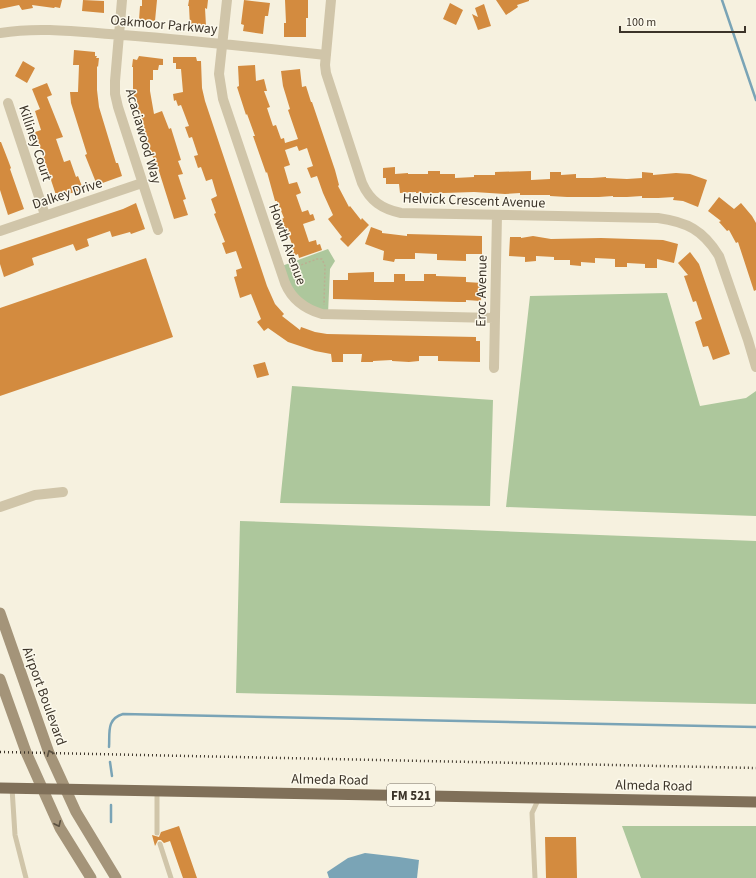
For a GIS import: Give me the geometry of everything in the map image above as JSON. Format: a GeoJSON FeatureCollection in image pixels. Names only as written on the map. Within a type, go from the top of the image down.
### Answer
{"type":"FeatureCollection","features":[{"type":"Feature","properties":{"kind":"main road","name":"Airport Boulevard"},"geometry":{"type":"LineString","coordinates":[[0,613],[49,753],[76,812],[116,878]]}},
{"type":"Feature","properties":{"kind":"main road"},"geometry":{"type":"LineString","coordinates":[[0,679],[26,752],[60,828],[91,878]]}},
{"type":"Feature","properties":{"kind":"main road","name":"Almeda Road"},"geometry":{"type":"LineString","coordinates":[[0,788],[756,802]]}},
{"type":"Feature","properties":{"kind":"street","name":"Acaciawood Way"},"geometry":{"type":"LineString","coordinates":[[122,0],[118,34],[115,94],[158,230]]}},
{"type":"Feature","properties":{"kind":"street","name":"Howth Avenue"},"geometry":{"type":"LineString","coordinates":[[227,0],[219,74],[223,99],[285,283],[288,290],[296,300],[308,309],[322,314],[494,318]]}},
{"type":"Feature","properties":{"kind":"street","name":"Helvick Crescent Avenue"},"geometry":{"type":"LineString","coordinates":[[331,0],[326,55],[326,74],[362,183],[372,200],[390,211],[401,213],[658,218],[684,223],[694,228],[704,236],[712,244],[719,256],[754,352]]}},
{"type":"Feature","properties":{"kind":"street","name":"Oakmoor Parkway"},"geometry":{"type":"LineString","coordinates":[[0,33],[43,30],[118,34],[222,43],[326,55]]}},
{"type":"Feature","properties":{"kind":"street","name":"Killiney Court"},"geometry":{"type":"LineString","coordinates":[[8,103],[45,215]]}},
{"type":"Feature","properties":{"kind":"street","name":"Dalkey Drive"},"geometry":{"type":"LineString","coordinates":[[0,230],[142,183]]}},
{"type":"Feature","properties":{"kind":"street","name":"Eroc Avenue"},"geometry":{"type":"LineString","coordinates":[[494,368],[497,215]]}},
{"type":"Feature","properties":{"kind":"street"},"geometry":{"type":"LineString","coordinates":[[754,352],[756,367]]}},
{"type":"Feature","properties":{"kind":"street"},"geometry":{"type":"LineString","coordinates":[[0,507],[35,495],[63,492]]}},
{"type":"Feature","properties":{"kind":"lane"},"geometry":{"type":"LineString","coordinates":[[12,788],[15,835],[26,878]]}},
{"type":"Feature","properties":{"kind":"lane"},"geometry":{"type":"LineString","coordinates":[[157,791],[157,834]]}},
{"type":"Feature","properties":{"kind":"lane"},"geometry":{"type":"LineString","coordinates":[[535,878],[532,813],[539,797]]}},
{"type":"Feature","properties":{"kind":"lane"},"geometry":{"type":"LineString","coordinates":[[160,844],[171,878]]}},
{"type":"Feature","properties":{"kind":"path"},"geometry":{"type":"LineString","coordinates":[[289,270],[317,259],[322,259],[325,266],[324,307]]}},
{"type":"Feature","properties":{"kind":"green space"},"geometry":{"type":"Polygon","coordinates":[[[328,249],[335,261],[330,269],[328,314],[302,305],[279,267],[328,249]]]}},
{"type":"Feature","properties":{"kind":"green space"},"geometry":{"type":"Polygon","coordinates":[[[667,293],[700,406],[746,398],[756,391],[756,516],[506,507],[530,296],[667,293]]]}},
{"type":"Feature","properties":{"kind":"green space"},"geometry":{"type":"Polygon","coordinates":[[[292,386],[493,400],[490,506],[280,503],[292,386]]]}},
{"type":"Feature","properties":{"kind":"green space"},"geometry":{"type":"Polygon","coordinates":[[[240,521],[756,541],[756,704],[236,693],[240,521]]]}},
{"type":"Feature","properties":{"kind":"green space"},"geometry":{"type":"Polygon","coordinates":[[[622,826],[756,826],[756,878],[641,878],[622,826]]]}},
{"type":"Feature","properties":{"kind":"water"},"geometry":{"type":"Polygon","coordinates":[[[365,853],[419,860],[417,878],[329,878],[327,872],[348,858],[365,853]]]}},
{"type":"Feature","properties":{"kind":"building"},"geometry":{"type":"Polygon","coordinates":[[[0,0],[62,0],[60,8],[32,5],[33,8],[22,10],[19,5],[0,9],[0,0]]]}},
{"type":"Feature","properties":{"kind":"building"},"geometry":{"type":"Polygon","coordinates":[[[83,0],[104,1],[104,13],[82,11],[83,0]]]}},
{"type":"Feature","properties":{"kind":"building"},"geometry":{"type":"Polygon","coordinates":[[[142,0],[157,0],[155,21],[139,20],[142,0]]]}},
{"type":"Feature","properties":{"kind":"building"},"geometry":{"type":"Polygon","coordinates":[[[189,0],[208,0],[207,9],[205,8],[206,26],[190,26],[188,6],[189,0]]]}},
{"type":"Feature","properties":{"kind":"building"},"geometry":{"type":"Polygon","coordinates":[[[244,0],[270,3],[268,16],[265,16],[263,34],[243,31],[244,25],[241,24],[244,0]]]}},
{"type":"Feature","properties":{"kind":"building"},"geometry":{"type":"Polygon","coordinates":[[[285,0],[308,0],[306,37],[284,37],[284,23],[286,23],[285,0]]]}},
{"type":"Feature","properties":{"kind":"building"},"geometry":{"type":"Polygon","coordinates":[[[496,0],[529,1],[517,5],[518,7],[506,15],[496,0]]]}},
{"type":"Feature","properties":{"kind":"building"},"geometry":{"type":"Polygon","coordinates":[[[450,3],[463,10],[456,25],[443,19],[450,3]]]}},
{"type":"Feature","properties":{"kind":"building"},"geometry":{"type":"Polygon","coordinates":[[[484,4],[491,26],[478,30],[472,14],[478,17],[475,8],[484,4]]]}},
{"type":"Feature","properties":{"kind":"building"},"geometry":{"type":"Polygon","coordinates":[[[74,50],[95,52],[95,56],[97,56],[96,58],[99,58],[98,67],[97,66],[97,90],[99,107],[116,163],[118,163],[122,176],[97,185],[85,155],[87,154],[71,103],[70,92],[78,92],[79,65],[73,65],[74,50]]]}},
{"type":"Feature","properties":{"kind":"building"},"geometry":{"type":"Polygon","coordinates":[[[139,56],[163,59],[163,65],[159,65],[158,70],[153,70],[153,80],[150,80],[150,91],[154,114],[162,111],[169,129],[171,128],[181,160],[178,161],[183,174],[178,175],[186,199],[183,200],[188,215],[174,219],[158,168],[150,151],[137,112],[133,92],[132,67],[133,59],[137,60],[139,56]]]}},
{"type":"Feature","properties":{"kind":"building"},"geometry":{"type":"Polygon","coordinates":[[[173,57],[196,57],[197,61],[201,61],[202,88],[205,101],[267,286],[275,304],[284,314],[282,316],[300,330],[301,327],[327,334],[476,337],[476,341],[480,341],[480,362],[438,361],[438,356],[419,356],[419,361],[409,362],[392,360],[361,362],[362,354],[343,354],[343,362],[332,362],[331,354],[315,351],[288,342],[268,328],[264,331],[257,322],[261,319],[251,294],[240,298],[234,277],[237,276],[236,270],[242,268],[236,251],[226,254],[222,243],[225,242],[214,214],[216,213],[211,199],[217,196],[212,179],[206,181],[201,167],[198,168],[194,156],[198,155],[192,137],[189,138],[185,127],[189,126],[181,105],[178,106],[176,100],[174,101],[173,94],[183,92],[181,69],[176,69],[176,63],[173,63],[173,57]]]}},
{"type":"Feature","properties":{"kind":"building"},"geometry":{"type":"Polygon","coordinates":[[[23,61],[35,68],[27,83],[15,76],[23,61]]]}},
{"type":"Feature","properties":{"kind":"building"},"geometry":{"type":"Polygon","coordinates":[[[255,65],[256,81],[264,79],[267,91],[264,91],[270,107],[267,108],[273,126],[276,125],[281,139],[284,138],[285,143],[298,139],[288,110],[290,109],[283,86],[281,71],[300,69],[302,87],[306,86],[312,102],[335,170],[338,186],[349,207],[350,206],[361,220],[362,218],[369,225],[348,247],[340,239],[342,237],[328,219],[333,215],[317,176],[311,178],[307,168],[313,166],[307,148],[299,151],[297,146],[285,150],[290,165],[284,167],[289,184],[297,182],[301,193],[296,195],[302,212],[308,210],[310,215],[313,214],[315,220],[303,224],[309,242],[316,240],[317,245],[320,244],[322,250],[299,258],[298,254],[294,256],[291,248],[293,247],[281,219],[284,218],[277,201],[275,201],[267,172],[266,173],[253,136],[255,136],[247,114],[246,115],[237,87],[239,86],[238,66],[255,65]]]}},
{"type":"Feature","properties":{"kind":"building"},"geometry":{"type":"Polygon","coordinates":[[[47,83],[52,95],[47,97],[63,137],[56,139],[64,162],[70,160],[76,177],[78,176],[83,189],[57,198],[35,132],[41,130],[35,111],[40,109],[32,89],[47,83]]]}},
{"type":"Feature","properties":{"kind":"building"},"geometry":{"type":"Polygon","coordinates":[[[0,142],[11,168],[10,169],[24,209],[8,215],[0,190],[0,142]]]}},
{"type":"Feature","properties":{"kind":"building"},"geometry":{"type":"Polygon","coordinates":[[[395,167],[395,174],[428,174],[428,171],[440,171],[440,174],[455,174],[455,178],[474,177],[474,175],[495,175],[495,172],[531,171],[531,180],[550,179],[550,172],[561,172],[561,175],[576,174],[576,178],[606,177],[627,179],[642,178],[642,172],[653,173],[653,175],[676,173],[690,174],[707,180],[698,207],[683,201],[673,200],[674,197],[567,197],[550,195],[520,195],[520,193],[505,194],[474,192],[400,193],[399,184],[386,184],[386,178],[383,178],[383,168],[395,167]]]}},
{"type":"Feature","properties":{"kind":"building"},"geometry":{"type":"Polygon","coordinates":[[[719,197],[734,209],[741,203],[756,223],[756,290],[754,291],[738,242],[736,243],[729,230],[727,231],[719,222],[721,221],[708,211],[719,197]]]}},
{"type":"Feature","properties":{"kind":"building"},"geometry":{"type":"Polygon","coordinates":[[[136,203],[145,229],[131,234],[130,232],[112,237],[110,231],[87,239],[89,246],[76,251],[73,244],[32,258],[34,265],[4,277],[0,264],[0,250],[123,209],[136,203]]]}},
{"type":"Feature","properties":{"kind":"building"},"geometry":{"type":"Polygon","coordinates":[[[371,227],[382,231],[382,233],[407,236],[407,234],[482,236],[482,254],[466,254],[466,261],[437,260],[437,254],[415,253],[415,259],[395,259],[394,262],[383,260],[384,251],[365,244],[371,227]]]}},
{"type":"Feature","properties":{"kind":"building"},"geometry":{"type":"Polygon","coordinates":[[[533,236],[551,239],[601,238],[663,240],[678,244],[674,263],[657,259],[657,268],[645,268],[645,264],[627,263],[627,267],[615,267],[615,259],[595,258],[595,263],[581,262],[581,266],[570,265],[570,260],[554,260],[554,257],[536,256],[536,261],[525,262],[525,257],[509,256],[510,237],[521,238],[533,236]]]}},
{"type":"Feature","properties":{"kind":"building"},"geometry":{"type":"Polygon","coordinates":[[[690,252],[699,264],[730,354],[713,360],[708,346],[703,347],[695,322],[702,319],[696,301],[693,302],[684,276],[688,275],[678,263],[690,252]]]}},
{"type":"Feature","properties":{"kind":"building"},"geometry":{"type":"Polygon","coordinates":[[[146,258],[173,337],[0,396],[0,308],[146,258]]]}},
{"type":"Feature","properties":{"kind":"building"},"geometry":{"type":"Polygon","coordinates":[[[374,272],[374,282],[394,282],[394,274],[405,274],[405,281],[424,281],[424,274],[466,277],[466,282],[482,283],[481,301],[466,300],[466,302],[458,302],[333,299],[333,280],[348,280],[348,273],[374,272]]]}},
{"type":"Feature","properties":{"kind":"building"},"geometry":{"type":"Polygon","coordinates":[[[265,362],[269,375],[257,378],[253,365],[265,362]]]}},
{"type":"Feature","properties":{"kind":"building"},"geometry":{"type":"Polygon","coordinates":[[[179,826],[197,878],[183,878],[170,841],[164,843],[161,840],[158,840],[155,846],[152,835],[159,837],[161,832],[179,826]]]}},
{"type":"Feature","properties":{"kind":"building"},"geometry":{"type":"Polygon","coordinates":[[[545,837],[576,837],[577,878],[546,878],[545,837]]]}},
{"type":"Feature","properties":{"kind":"waterway"},"geometry":{"type":"LineString","coordinates":[[722,0],[756,100]]}},
{"type":"Feature","properties":{"kind":"waterway"},"geometry":{"type":"LineString","coordinates":[[109,747],[109,732],[111,723],[114,719],[123,714],[756,727]]}},
{"type":"Feature","properties":{"kind":"waterway"},"geometry":{"type":"LineString","coordinates":[[110,762],[112,776]]}},
{"type":"Feature","properties":{"kind":"waterway"},"geometry":{"type":"LineString","coordinates":[[111,805],[111,822]]}},
{"type":"Feature","properties":{"kind":"railway"},"geometry":{"type":"LineString","coordinates":[[0,752],[756,768]]}}]}
